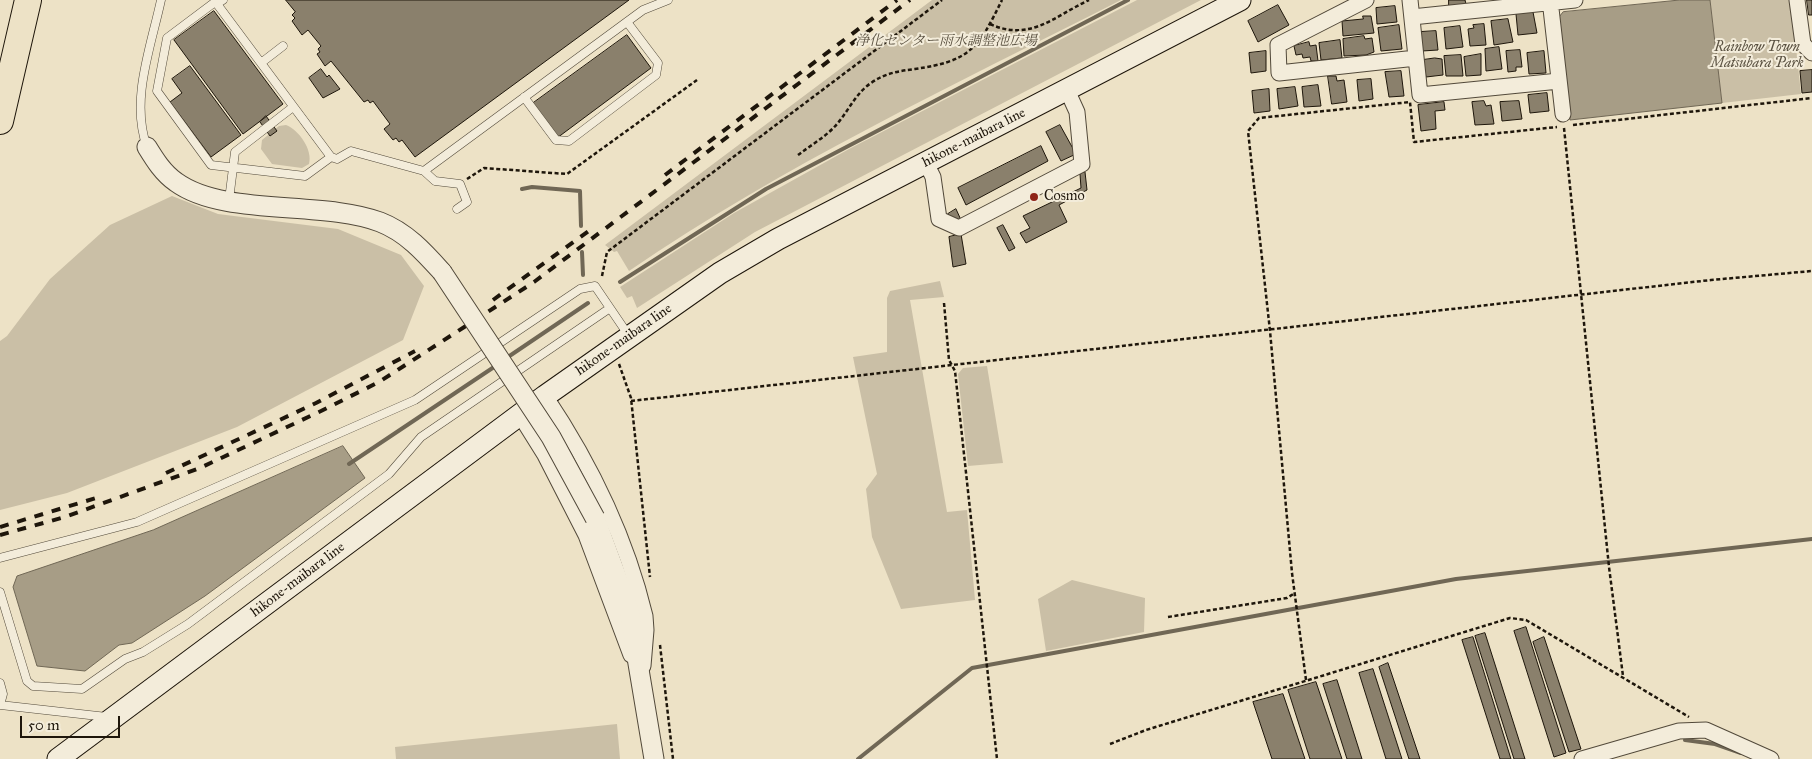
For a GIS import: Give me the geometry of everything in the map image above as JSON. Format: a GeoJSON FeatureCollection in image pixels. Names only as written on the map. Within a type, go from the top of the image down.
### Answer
{"type":"FeatureCollection","features":[{"type":"Feature","properties":{"kind":"highway"},"geometry":{"type":"LineString","coordinates":[[0,121],[28,0]]}},
{"type":"Feature","properties":{"kind":"main road","name":"hikone-maibara line"},"geometry":{"type":"LineString","coordinates":[[64,758],[113,718],[545,396],[720,273],[778,239],[1240,0]]}},
{"type":"Feature","properties":{"kind":"street"},"geometry":{"type":"LineString","coordinates":[[1366,0],[1278,45],[1279,73],[1416,58]]}},
{"type":"Feature","properties":{"kind":"street"},"geometry":{"type":"LineString","coordinates":[[1410,0],[1420,96],[1559,81]]}},
{"type":"Feature","properties":{"kind":"street"},"geometry":{"type":"LineString","coordinates":[[1412,17],[1550,1],[1575,0]]}},
{"type":"Feature","properties":{"kind":"street"},"geometry":{"type":"LineString","coordinates":[[1797,0],[1803,44],[1812,53]]}},
{"type":"Feature","properties":{"kind":"street"},"geometry":{"type":"LineString","coordinates":[[1550,1],[1563,120]]}},
{"type":"Feature","properties":{"kind":"street"},"geometry":{"type":"LineString","coordinates":[[926,163],[933,177],[939,219],[959,228],[1082,164],[1077,112],[1067,90]]}},
{"type":"Feature","properties":{"kind":"street"},"geometry":{"type":"LineString","coordinates":[[147,147],[159,165],[176,182],[199,194],[229,200],[337,213],[380,222],[403,234],[424,252],[442,272],[551,437],[595,518],[628,610],[654,759]]}},
{"type":"Feature","properties":{"kind":"street"},"geometry":{"type":"LineString","coordinates":[[545,396],[599,490],[629,562],[645,616],[646,630],[641,679]]}},
{"type":"Feature","properties":{"kind":"street"},"geometry":{"type":"LineString","coordinates":[[520,415],[545,455],[586,534],[641,679]]}},
{"type":"Feature","properties":{"kind":"street"},"geometry":{"type":"LineString","coordinates":[[1582,759],[1679,731],[1706,730],[1771,759]]}},
{"type":"Feature","properties":{"kind":"lane"},"geometry":{"type":"LineString","coordinates":[[147,147],[141,130],[140,102],[162,0]]}},
{"type":"Feature","properties":{"kind":"lane"},"geometry":{"type":"LineString","coordinates":[[643,10],[650,0]]}},
{"type":"Feature","properties":{"kind":"lane"},"geometry":{"type":"LineString","coordinates":[[424,170],[643,10],[668,0]]}},
{"type":"Feature","properties":{"kind":"lane"},"geometry":{"type":"LineString","coordinates":[[331,157],[305,176],[211,165],[157,90],[167,38],[215,2],[220,2],[261,63],[331,157],[337,159],[351,151],[424,170],[435,181],[460,184],[467,202],[457,209]]}},
{"type":"Feature","properties":{"kind":"lane"},"geometry":{"type":"LineString","coordinates":[[524,97],[556,140],[569,141],[656,75],[658,63],[627,22]]}},
{"type":"Feature","properties":{"kind":"lane"},"geometry":{"type":"LineString","coordinates":[[261,63],[283,46]]}},
{"type":"Feature","properties":{"kind":"lane"},"geometry":{"type":"LineString","coordinates":[[229,200],[235,152],[293,107]]}},
{"type":"Feature","properties":{"kind":"lane"},"geometry":{"type":"LineString","coordinates":[[0,558],[137,522],[415,400],[580,289],[595,286],[629,336]]}},
{"type":"Feature","properties":{"kind":"lane"},"geometry":{"type":"LineString","coordinates":[[0,592],[27,681],[33,686],[82,689],[125,659],[143,652],[188,624],[232,593],[389,474],[421,437],[610,308]]}},
{"type":"Feature","properties":{"kind":"lane"},"geometry":{"type":"LineString","coordinates":[[0,683],[3,694],[0,705],[113,718]]}},
{"type":"Feature","properties":{"kind":"path"},"geometry":{"type":"LineString","coordinates":[[602,276],[607,252],[942,0]]}},
{"type":"Feature","properties":{"kind":"path"},"geometry":{"type":"LineString","coordinates":[[798,155],[836,126],[860,92],[871,83],[898,71],[948,64],[976,46],[1002,0]]}},
{"type":"Feature","properties":{"kind":"path"},"geometry":{"type":"LineString","coordinates":[[990,24],[1003,30],[1025,31],[1089,0]]}},
{"type":"Feature","properties":{"kind":"path"},"geometry":{"type":"LineString","coordinates":[[460,184],[484,168],[566,174],[697,80]]}},
{"type":"Feature","properties":{"kind":"path"},"geometry":{"type":"LineString","coordinates":[[1306,680],[1297,614],[1270,331],[1248,131],[1259,118],[1410,102],[1414,142],[1563,120],[1812,98]]}},
{"type":"Feature","properties":{"kind":"path"},"geometry":{"type":"LineString","coordinates":[[1563,120],[1609,567],[1623,677]]}},
{"type":"Feature","properties":{"kind":"path"},"geometry":{"type":"LineString","coordinates":[[631,401],[1580,295],[1812,271]]}},
{"type":"Feature","properties":{"kind":"path"},"geometry":{"type":"LineString","coordinates":[[944,303],[949,360],[955,371],[997,759]]}},
{"type":"Feature","properties":{"kind":"path"},"geometry":{"type":"LineString","coordinates":[[610,350],[618,362],[631,401],[651,586]]}},
{"type":"Feature","properties":{"kind":"path"},"geometry":{"type":"LineString","coordinates":[[1168,617],[1287,598],[1295,593]]}},
{"type":"Feature","properties":{"kind":"path"},"geometry":{"type":"LineString","coordinates":[[1110,744],[1146,730],[1510,618],[1526,620],[1687,715],[1706,730]]}},
{"type":"Feature","properties":{"kind":"path"},"geometry":{"type":"LineString","coordinates":[[660,644],[673,759]]}},
{"type":"Feature","properties":{"kind":"green space","name":"浄化センター雨水調整池広場"},"geometry":{"type":"Polygon","coordinates":[[[932,0],[1121,0],[933,95],[808,161],[688,232],[629,271],[617,251],[614,252],[605,245],[932,0]]]}},
{"type":"Feature","properties":{"kind":"green space"},"geometry":{"type":"Polygon","coordinates":[[[1137,0],[1201,0],[755,232],[637,308],[632,296],[627,298],[620,287],[734,213],[849,149],[1137,0]]]}},
{"type":"Feature","properties":{"kind":"green space","name":"Rainbow Town Matsubara Park"},"geometry":{"type":"Polygon","coordinates":[[[1710,0],[1791,0],[1801,94],[1722,103],[1710,0]]]}},
{"type":"Feature","properties":{"kind":"green space"},"geometry":{"type":"Polygon","coordinates":[[[286,125],[296,131],[307,147],[310,159],[309,164],[302,168],[272,164],[261,149],[262,140],[279,126],[286,125]]]}},
{"type":"Feature","properties":{"kind":"green space"},"geometry":{"type":"Polygon","coordinates":[[[172,196],[218,214],[338,229],[401,255],[424,286],[403,340],[237,427],[67,493],[0,510],[0,341],[7,336],[50,279],[110,225],[172,196]]]}},
{"type":"Feature","properties":{"kind":"green space"},"geometry":{"type":"Polygon","coordinates":[[[940,281],[944,297],[910,300],[947,512],[967,510],[975,600],[901,609],[872,537],[866,489],[877,474],[853,357],[887,352],[887,298],[890,291],[940,281]]]}},
{"type":"Feature","properties":{"kind":"green space"},"geometry":{"type":"Polygon","coordinates":[[[987,366],[1003,463],[968,466],[958,374],[963,368],[987,366]]]}},
{"type":"Feature","properties":{"kind":"green space"},"geometry":{"type":"Polygon","coordinates":[[[1072,580],[1145,598],[1144,632],[1046,651],[1038,599],[1072,580]]]}},
{"type":"Feature","properties":{"kind":"green space"},"geometry":{"type":"Polygon","coordinates":[[[617,724],[620,759],[396,759],[395,747],[617,724]]]}},
{"type":"Feature","properties":{"kind":"shaded area"},"geometry":{"type":"Polygon","coordinates":[[[1680,0],[1710,0],[1722,103],[1570,120],[1559,17],[1563,12],[1680,0]]]}},
{"type":"Feature","properties":{"kind":"shaded area"},"geometry":{"type":"Polygon","coordinates":[[[343,446],[365,478],[205,596],[132,643],[119,645],[85,671],[37,666],[13,587],[17,576],[153,530],[343,446]]]}},
{"type":"Feature","properties":{"kind":"building"},"geometry":{"type":"Polygon","coordinates":[[[286,0],[629,0],[415,157],[402,140],[399,142],[396,138],[393,140],[384,129],[390,124],[373,101],[370,103],[368,100],[364,102],[331,61],[325,66],[317,54],[320,52],[318,49],[321,46],[308,30],[302,35],[292,21],[295,18],[292,15],[295,12],[286,0]]]}},
{"type":"Feature","properties":{"kind":"building"},"geometry":{"type":"Polygon","coordinates":[[[1449,0],[1465,0],[1466,4],[1449,6],[1449,0]]]}},
{"type":"Feature","properties":{"kind":"building"},"geometry":{"type":"Polygon","coordinates":[[[1807,0],[1812,0],[1812,15],[1809,15],[1807,0]]]}},
{"type":"Feature","properties":{"kind":"building"},"geometry":{"type":"Polygon","coordinates":[[[1278,5],[1289,25],[1258,42],[1248,21],[1278,5]]]}},
{"type":"Feature","properties":{"kind":"building"},"geometry":{"type":"Polygon","coordinates":[[[1395,6],[1397,22],[1377,24],[1376,8],[1395,6]]]}},
{"type":"Feature","properties":{"kind":"building"},"geometry":{"type":"Polygon","coordinates":[[[214,11],[283,104],[243,134],[174,40],[214,11]]]}},
{"type":"Feature","properties":{"kind":"building"},"geometry":{"type":"Polygon","coordinates":[[[1533,12],[1537,33],[1518,35],[1516,14],[1533,12]]]}},
{"type":"Feature","properties":{"kind":"building"},"geometry":{"type":"Polygon","coordinates":[[[1363,16],[1371,16],[1374,33],[1343,36],[1342,21],[1363,19],[1363,16]]]}},
{"type":"Feature","properties":{"kind":"building"},"geometry":{"type":"Polygon","coordinates":[[[1508,19],[1513,42],[1494,45],[1491,21],[1508,19]]]}},
{"type":"Feature","properties":{"kind":"building"},"geometry":{"type":"Polygon","coordinates":[[[1484,24],[1486,45],[1470,46],[1468,29],[1474,28],[1473,25],[1484,24]]]}},
{"type":"Feature","properties":{"kind":"building"},"geometry":{"type":"Polygon","coordinates":[[[1399,25],[1402,49],[1381,51],[1378,28],[1399,25]]]}},
{"type":"Feature","properties":{"kind":"building"},"geometry":{"type":"Polygon","coordinates":[[[1460,26],[1463,47],[1446,49],[1444,28],[1460,26]]]}},
{"type":"Feature","properties":{"kind":"building"},"geometry":{"type":"Polygon","coordinates":[[[1436,31],[1438,50],[1422,51],[1420,32],[1436,31]]]}},
{"type":"Feature","properties":{"kind":"building"},"geometry":{"type":"Polygon","coordinates":[[[627,35],[651,68],[557,138],[532,104],[627,35]]]}},
{"type":"Feature","properties":{"kind":"building"},"geometry":{"type":"Polygon","coordinates":[[[1364,36],[1365,39],[1372,38],[1374,52],[1366,55],[1344,56],[1343,39],[1364,36]]]}},
{"type":"Feature","properties":{"kind":"building"},"geometry":{"type":"Polygon","coordinates":[[[1340,40],[1342,58],[1321,60],[1319,43],[1340,40]]]}},
{"type":"Feature","properties":{"kind":"building"},"geometry":{"type":"Polygon","coordinates":[[[1309,42],[1310,46],[1316,45],[1318,61],[1311,61],[1310,57],[1303,58],[1302,54],[1296,55],[1294,46],[1309,42]]]}},
{"type":"Feature","properties":{"kind":"building"},"geometry":{"type":"Polygon","coordinates":[[[1499,47],[1502,69],[1486,71],[1485,49],[1499,47]]]}},
{"type":"Feature","properties":{"kind":"building"},"geometry":{"type":"Polygon","coordinates":[[[1520,50],[1522,67],[1516,67],[1516,71],[1508,72],[1506,51],[1520,50]]]}},
{"type":"Feature","properties":{"kind":"building"},"geometry":{"type":"Polygon","coordinates":[[[1266,51],[1266,71],[1251,73],[1249,53],[1266,51]]]}},
{"type":"Feature","properties":{"kind":"building"},"geometry":{"type":"Polygon","coordinates":[[[1544,51],[1546,73],[1529,74],[1527,53],[1544,51]]]}},
{"type":"Feature","properties":{"kind":"building"},"geometry":{"type":"Polygon","coordinates":[[[1481,54],[1481,75],[1466,76],[1464,57],[1481,54]]]}},
{"type":"Feature","properties":{"kind":"building"},"geometry":{"type":"Polygon","coordinates":[[[1461,55],[1463,76],[1446,76],[1444,56],[1461,55]]]}},
{"type":"Feature","properties":{"kind":"building"},"geometry":{"type":"Polygon","coordinates":[[[1442,59],[1443,75],[1426,77],[1423,60],[1442,59]]]}},
{"type":"Feature","properties":{"kind":"building"},"geometry":{"type":"Polygon","coordinates":[[[190,66],[241,135],[211,157],[170,102],[182,93],[172,79],[190,66]]]}},
{"type":"Feature","properties":{"kind":"building"},"geometry":{"type":"Polygon","coordinates":[[[321,69],[327,77],[329,75],[340,89],[323,98],[309,78],[321,69]]]}},
{"type":"Feature","properties":{"kind":"building"},"geometry":{"type":"Polygon","coordinates":[[[1812,70],[1812,92],[1802,93],[1800,71],[1812,70]]]}},
{"type":"Feature","properties":{"kind":"building"},"geometry":{"type":"Polygon","coordinates":[[[1401,71],[1404,96],[1389,97],[1385,72],[1401,71]]]}},
{"type":"Feature","properties":{"kind":"building"},"geometry":{"type":"Polygon","coordinates":[[[1328,76],[1336,76],[1337,81],[1344,80],[1347,102],[1332,104],[1328,76]]]}},
{"type":"Feature","properties":{"kind":"building"},"geometry":{"type":"Polygon","coordinates":[[[1371,79],[1373,99],[1359,101],[1357,80],[1371,79]]]}},
{"type":"Feature","properties":{"kind":"building"},"geometry":{"type":"Polygon","coordinates":[[[1318,85],[1321,106],[1304,107],[1302,87],[1318,85]]]}},
{"type":"Feature","properties":{"kind":"building"},"geometry":{"type":"Polygon","coordinates":[[[1295,87],[1298,106],[1279,109],[1277,89],[1295,87]]]}},
{"type":"Feature","properties":{"kind":"building"},"geometry":{"type":"Polygon","coordinates":[[[1269,89],[1270,111],[1254,113],[1252,91],[1269,89]]]}},
{"type":"Feature","properties":{"kind":"building"},"geometry":{"type":"Polygon","coordinates":[[[1547,93],[1549,111],[1530,113],[1528,95],[1547,93]]]}},
{"type":"Feature","properties":{"kind":"building"},"geometry":{"type":"Polygon","coordinates":[[[1484,101],[1486,106],[1491,105],[1494,124],[1475,125],[1472,102],[1484,101]]]}},
{"type":"Feature","properties":{"kind":"building"},"geometry":{"type":"Polygon","coordinates":[[[1519,101],[1522,119],[1502,121],[1500,102],[1519,101]]]}},
{"type":"Feature","properties":{"kind":"building"},"geometry":{"type":"Polygon","coordinates":[[[1444,102],[1445,110],[1435,111],[1436,129],[1421,131],[1418,105],[1444,102]]]}},
{"type":"Feature","properties":{"kind":"building"},"geometry":{"type":"Polygon","coordinates":[[[266,116],[277,131],[270,136],[260,122],[266,116]]]}},
{"type":"Feature","properties":{"kind":"building"},"geometry":{"type":"Polygon","coordinates":[[[1060,125],[1076,154],[1061,161],[1046,132],[1060,125]]]}},
{"type":"Feature","properties":{"kind":"building"},"geometry":{"type":"Polygon","coordinates":[[[1041,146],[1048,161],[966,205],[958,188],[1041,146]]]}},
{"type":"Feature","properties":{"kind":"building"},"geometry":{"type":"Polygon","coordinates":[[[1085,172],[1087,190],[1059,205],[1067,222],[1026,243],[1020,233],[1030,228],[1023,216],[1081,188],[1080,174],[1085,172]]]}},
{"type":"Feature","properties":{"kind":"building"},"geometry":{"type":"Polygon","coordinates":[[[956,209],[961,220],[958,222],[950,218],[948,214],[956,209]]]}},
{"type":"Feature","properties":{"kind":"building"},"geometry":{"type":"Polygon","coordinates":[[[1003,225],[1015,248],[1009,251],[997,228],[1003,225]]]}},
{"type":"Feature","properties":{"kind":"building"},"geometry":{"type":"Polygon","coordinates":[[[961,234],[966,264],[953,267],[949,237],[961,234]]]}},
{"type":"Feature","properties":{"kind":"building"},"geometry":{"type":"Polygon","coordinates":[[[1526,627],[1566,753],[1554,757],[1514,631],[1526,627]]]}},
{"type":"Feature","properties":{"kind":"building"},"geometry":{"type":"Polygon","coordinates":[[[1485,633],[1525,759],[1514,759],[1475,636],[1485,633]]]}},
{"type":"Feature","properties":{"kind":"building"},"geometry":{"type":"Polygon","coordinates":[[[1473,637],[1511,759],[1500,759],[1462,640],[1473,637]]]}},
{"type":"Feature","properties":{"kind":"building"},"geometry":{"type":"Polygon","coordinates":[[[1544,637],[1581,749],[1569,752],[1533,642],[1544,637]]]}},
{"type":"Feature","properties":{"kind":"building"},"geometry":{"type":"Polygon","coordinates":[[[1388,663],[1420,759],[1409,759],[1379,667],[1388,663]]]}},
{"type":"Feature","properties":{"kind":"building"},"geometry":{"type":"Polygon","coordinates":[[[1373,669],[1402,759],[1386,759],[1359,673],[1373,669]]]}},
{"type":"Feature","properties":{"kind":"building"},"geometry":{"type":"Polygon","coordinates":[[[1337,680],[1362,759],[1347,759],[1323,684],[1337,680]]]}},
{"type":"Feature","properties":{"kind":"building"},"geometry":{"type":"Polygon","coordinates":[[[1316,682],[1342,759],[1310,759],[1288,690],[1316,682]]]}},
{"type":"Feature","properties":{"kind":"building"},"geometry":{"type":"Polygon","coordinates":[[[1283,694],[1305,759],[1272,759],[1253,702],[1283,694]]]}},
{"type":"Feature","properties":{"kind":"waterway"},"geometry":{"type":"LineString","coordinates":[[620,282],[766,189],[1128,0]]}},
{"type":"Feature","properties":{"kind":"waterway"},"geometry":{"type":"LineString","coordinates":[[522,189],[532,187],[580,191],[581,226]]}},
{"type":"Feature","properties":{"kind":"waterway"},"geometry":{"type":"LineString","coordinates":[[582,252],[583,275]]}},
{"type":"Feature","properties":{"kind":"waterway"},"geometry":{"type":"LineString","coordinates":[[505,359],[588,303]]}},
{"type":"Feature","properties":{"kind":"waterway"},"geometry":{"type":"LineString","coordinates":[[349,464],[497,365]]}},
{"type":"Feature","properties":{"kind":"waterway"},"geometry":{"type":"LineString","coordinates":[[858,759],[972,668],[1456,579],[1812,539]]}},
{"type":"Feature","properties":{"kind":"waterway"},"geometry":{"type":"LineString","coordinates":[[1685,740],[1715,744],[1741,753]]}},
{"type":"Feature","properties":{"kind":"railway"},"geometry":{"type":"LineString","coordinates":[[665,175],[897,0]]}},
{"type":"Feature","properties":{"kind":"railway"},"geometry":{"type":"LineString","coordinates":[[0,535],[65,517],[200,468],[379,382],[534,282],[910,0]]}},
{"type":"Feature","properties":{"kind":"railway"},"geometry":{"type":"LineString","coordinates":[[493,300],[590,230]]}},
{"type":"Feature","properties":{"kind":"railway"},"geometry":{"type":"LineString","coordinates":[[166,473],[316,403],[415,351]]}},
{"type":"Feature","properties":{"kind":"railway"},"geometry":{"type":"LineString","coordinates":[[0,527],[96,498]]}},
{"type":"Feature","properties":{"kind":"place","name":"Cosmo"},"geometry":{"type":"Point","coordinates":[1034,197]}}]}
